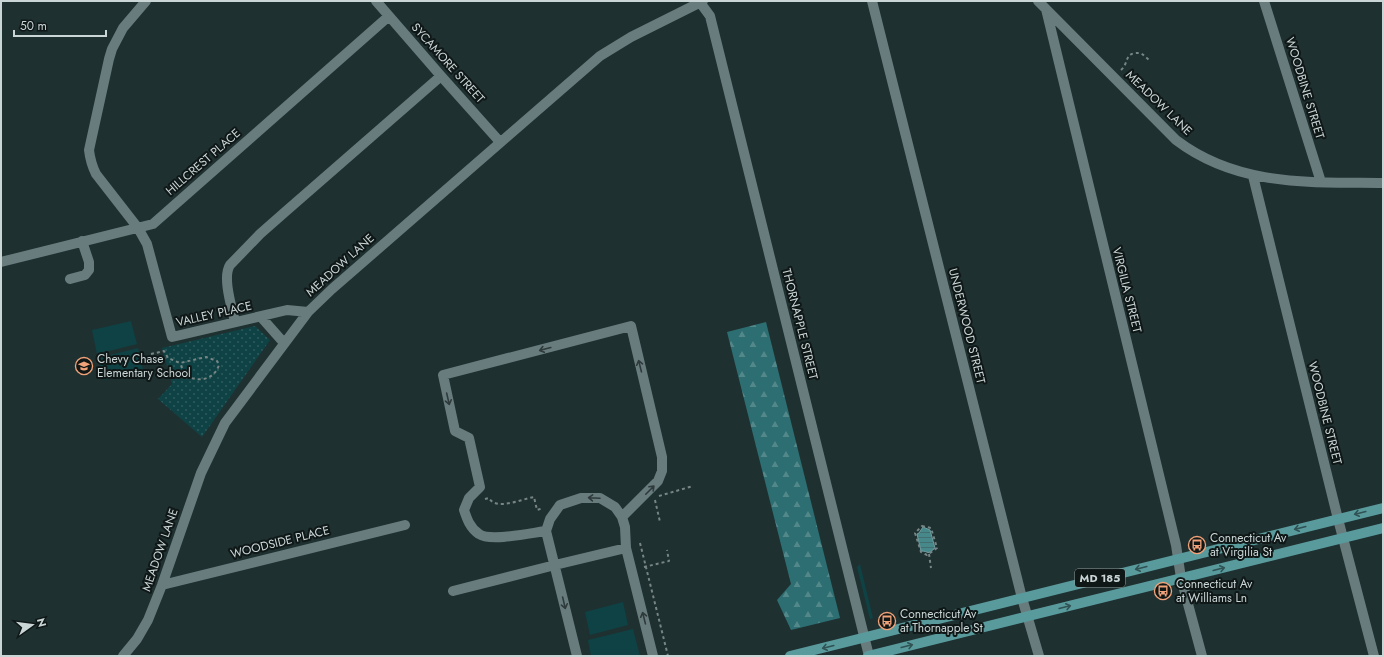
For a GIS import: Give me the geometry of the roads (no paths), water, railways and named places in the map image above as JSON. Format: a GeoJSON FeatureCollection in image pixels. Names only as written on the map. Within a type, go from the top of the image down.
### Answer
{"type":"FeatureCollection","features":[{"type":"Feature","properties":{"kind":"main road","name":"MD 185"},"geometry":{"type":"LineString","coordinates":[[790,656],[1383,508]]}},
{"type":"Feature","properties":{"kind":"main road","name":"MD 185"},"geometry":{"type":"LineString","coordinates":[[869,656],[1383,528]]}},
{"type":"Feature","properties":{"kind":"street"},"geometry":{"type":"LineString","coordinates":[[138,228],[96,174],[91,164],[90,150],[108,59],[123,28],[146,1]]}},
{"type":"Feature","properties":{"kind":"street","name":"SYCAMORE STREET"},"geometry":{"type":"LineString","coordinates":[[376,1],[500,142]]}},
{"type":"Feature","properties":{"kind":"street","name":"MEADOW LANE"},"geometry":{"type":"LineString","coordinates":[[123,656],[137,639],[148,620],[162,585],[201,473],[225,423],[308,312],[332,289],[600,56],[631,37],[700,1]]}},
{"type":"Feature","properties":{"kind":"street","name":"THORNAPPLE STREET"},"geometry":{"type":"LineString","coordinates":[[700,1],[710,16],[869,656]]}},
{"type":"Feature","properties":{"kind":"street","name":"UNDERWOOD STREET"},"geometry":{"type":"LineString","coordinates":[[872,1],[1022,598],[1039,656]]}},
{"type":"Feature","properties":{"kind":"street","name":"MEADOW LANE"},"geometry":{"type":"LineString","coordinates":[[1038,1],[1176,140],[1208,161],[1253,176],[1293,182],[1383,183]]}},
{"type":"Feature","properties":{"kind":"street","name":"WOODBINE STREET"},"geometry":{"type":"LineString","coordinates":[[1264,1],[1321,182]]}},
{"type":"Feature","properties":{"kind":"street","name":"VIRGILIA STREET"},"geometry":{"type":"LineString","coordinates":[[1046,9],[1178,559],[1181,578],[1202,656]]}},
{"type":"Feature","properties":{"kind":"street","name":"HILLCREST PLACE"},"geometry":{"type":"LineString","coordinates":[[1,262],[154,224],[388,16]]}},
{"type":"Feature","properties":{"kind":"street"},"geometry":{"type":"LineString","coordinates":[[235,322],[228,289],[228,268],[230,265],[260,234],[441,76]]}},
{"type":"Feature","properties":{"kind":"street","name":"WOODBINE STREET"},"geometry":{"type":"LineString","coordinates":[[1253,176],[1338,519],[1374,656]]}},
{"type":"Feature","properties":{"kind":"street","name":"VALLEY PLACE"},"geometry":{"type":"LineString","coordinates":[[138,228],[147,244],[172,336],[287,310],[308,312]]}},
{"type":"Feature","properties":{"kind":"street"},"geometry":{"type":"LineString","coordinates":[[70,278],[85,275],[89,270],[89,262],[82,241]]}},
{"type":"Feature","properties":{"kind":"street","name":"VALLEY PLACE"},"geometry":{"type":"LineString","coordinates":[[262,316],[284,343]]}},
{"type":"Feature","properties":{"kind":"street"},"geometry":{"type":"LineString","coordinates":[[546,531],[492,538],[479,534],[469,523],[464,510],[469,498],[480,487],[469,438],[455,431],[443,375],[631,326],[662,457],[662,471],[658,481],[622,517]]}},
{"type":"Feature","properties":{"kind":"street"},"geometry":{"type":"LineString","coordinates":[[577,656],[546,531],[550,519],[560,505],[581,498],[600,498],[615,507],[622,517],[625,527],[626,548],[653,656]]}},
{"type":"Feature","properties":{"kind":"street","name":"WOODSIDE PLACE"},"geometry":{"type":"LineString","coordinates":[[162,585],[405,525]]}},
{"type":"Feature","properties":{"kind":"street"},"geometry":{"type":"LineString","coordinates":[[454,591],[626,548]]}},
{"type":"Feature","properties":{"kind":"place","name":"Chevy Chase Elementary School"},"geometry":{"type":"Point","coordinates":[84,366]}},
{"type":"Feature","properties":{"kind":"place","name":"Connecticut Av at Virgilia St"},"geometry":{"type":"Point","coordinates":[1197,545]}},
{"type":"Feature","properties":{"kind":"place","name":"Connecticut Av at Williams Ln"},"geometry":{"type":"Point","coordinates":[1163,591]}},
{"type":"Feature","properties":{"kind":"place","name":"Connecticut Av at Thornapple St"},"geometry":{"type":"Point","coordinates":[887,621]}}]}
